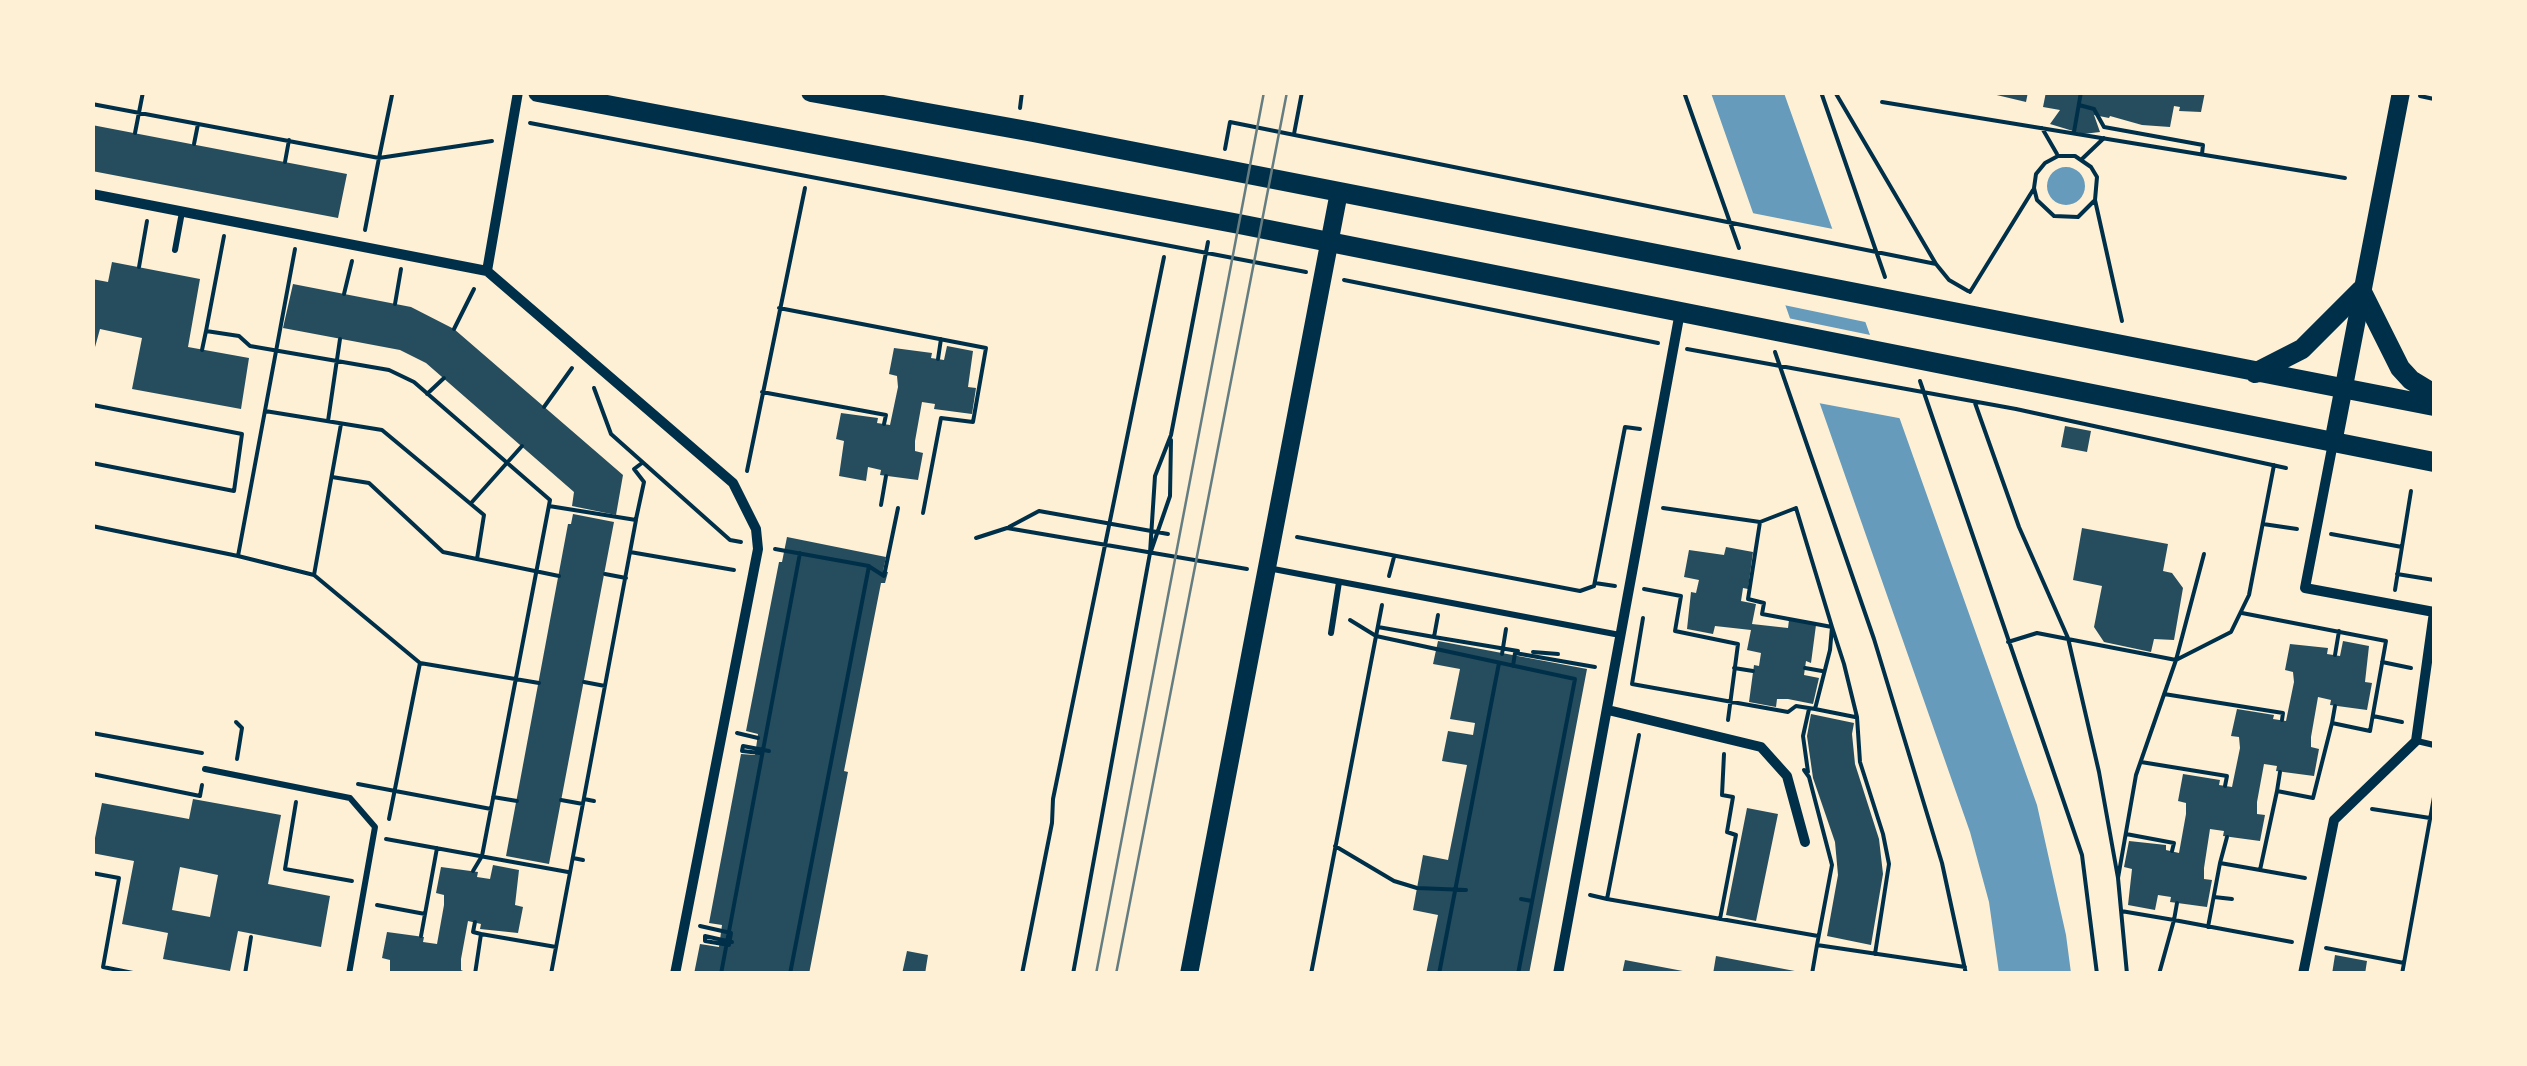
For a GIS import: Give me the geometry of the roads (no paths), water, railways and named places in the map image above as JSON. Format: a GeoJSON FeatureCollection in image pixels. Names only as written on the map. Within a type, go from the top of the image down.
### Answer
{"type":"FeatureCollection","features":[{"type":"Feature","properties":{"kind":"main road"},"geometry":{"type":"LineString","coordinates":[[538,92],[1329,242],[2434,462]]}},
{"type":"Feature","properties":{"kind":"main road"},"geometry":{"type":"LineString","coordinates":[[810,92],[2434,406]]}},
{"type":"Feature","properties":{"kind":"main road"},"geometry":{"type":"LineString","coordinates":[[2255,372],[2302,349],[2361,290],[2400,368],[2410,380],[2434,394]]}},
{"type":"Feature","properties":{"kind":"street"},"geometry":{"type":"LineString","coordinates":[[487,271],[518,92]]}},
{"type":"Feature","properties":{"kind":"street"},"geometry":{"type":"LineString","coordinates":[[2303,974],[2334,820],[2416,741],[2434,612],[2305,588],[2361,290],[2406,94]]}},
{"type":"Feature","properties":{"kind":"street"},"geometry":{"type":"LineString","coordinates":[[1189,974],[1340,192]]}},
{"type":"Feature","properties":{"kind":"street"},"geometry":{"type":"LineString","coordinates":[[92,194],[487,271],[733,482],[756,529],[758,549],[675,974]]}},
{"type":"Feature","properties":{"kind":"street"},"geometry":{"type":"LineString","coordinates":[[1558,974],[1680,312]]}},
{"type":"Feature","properties":{"kind":"street"},"geometry":{"type":"LineString","coordinates":[[1608,710],[1760,746],[1787,776],[1805,842]]}},
{"type":"Feature","properties":{"kind":"lane"},"geometry":{"type":"LineString","coordinates":[[175,250],[182,212]]}},
{"type":"Feature","properties":{"kind":"lane"},"geometry":{"type":"LineString","coordinates":[[1266,568],[1621,635]]}},
{"type":"Feature","properties":{"kind":"lane"},"geometry":{"type":"LineString","coordinates":[[1331,633],[1339,582]]}},
{"type":"Feature","properties":{"kind":"lane"},"geometry":{"type":"LineString","coordinates":[[2416,741],[2434,745]]}},
{"type":"Feature","properties":{"kind":"lane"},"geometry":{"type":"LineString","coordinates":[[205,770],[350,798],[376,827],[349,974]]}},
{"type":"Feature","properties":{"kind":"water"},"geometry":{"type":"Polygon","coordinates":[[[1711,93],[1784,93],[2037,805],[2071,973],[1999,973],[1989,902],[1970,832],[1711,93]]]}},
{"type":"Feature","properties":{"kind":"water"},"geometry":{"type":"Polygon","coordinates":[[[2066,167],[2079,173],[2085,186],[2079,199],[2066,205],[2053,199],[2047,186],[2053,173],[2066,167]]]}},
{"type":"Feature","properties":{"kind":"tram line"},"geometry":{"type":"LineString","coordinates":[[1096,974],[1264,92]]}},
{"type":"Feature","properties":{"kind":"tram line"},"geometry":{"type":"LineString","coordinates":[[1116,974],[1287,92]]}}]}
